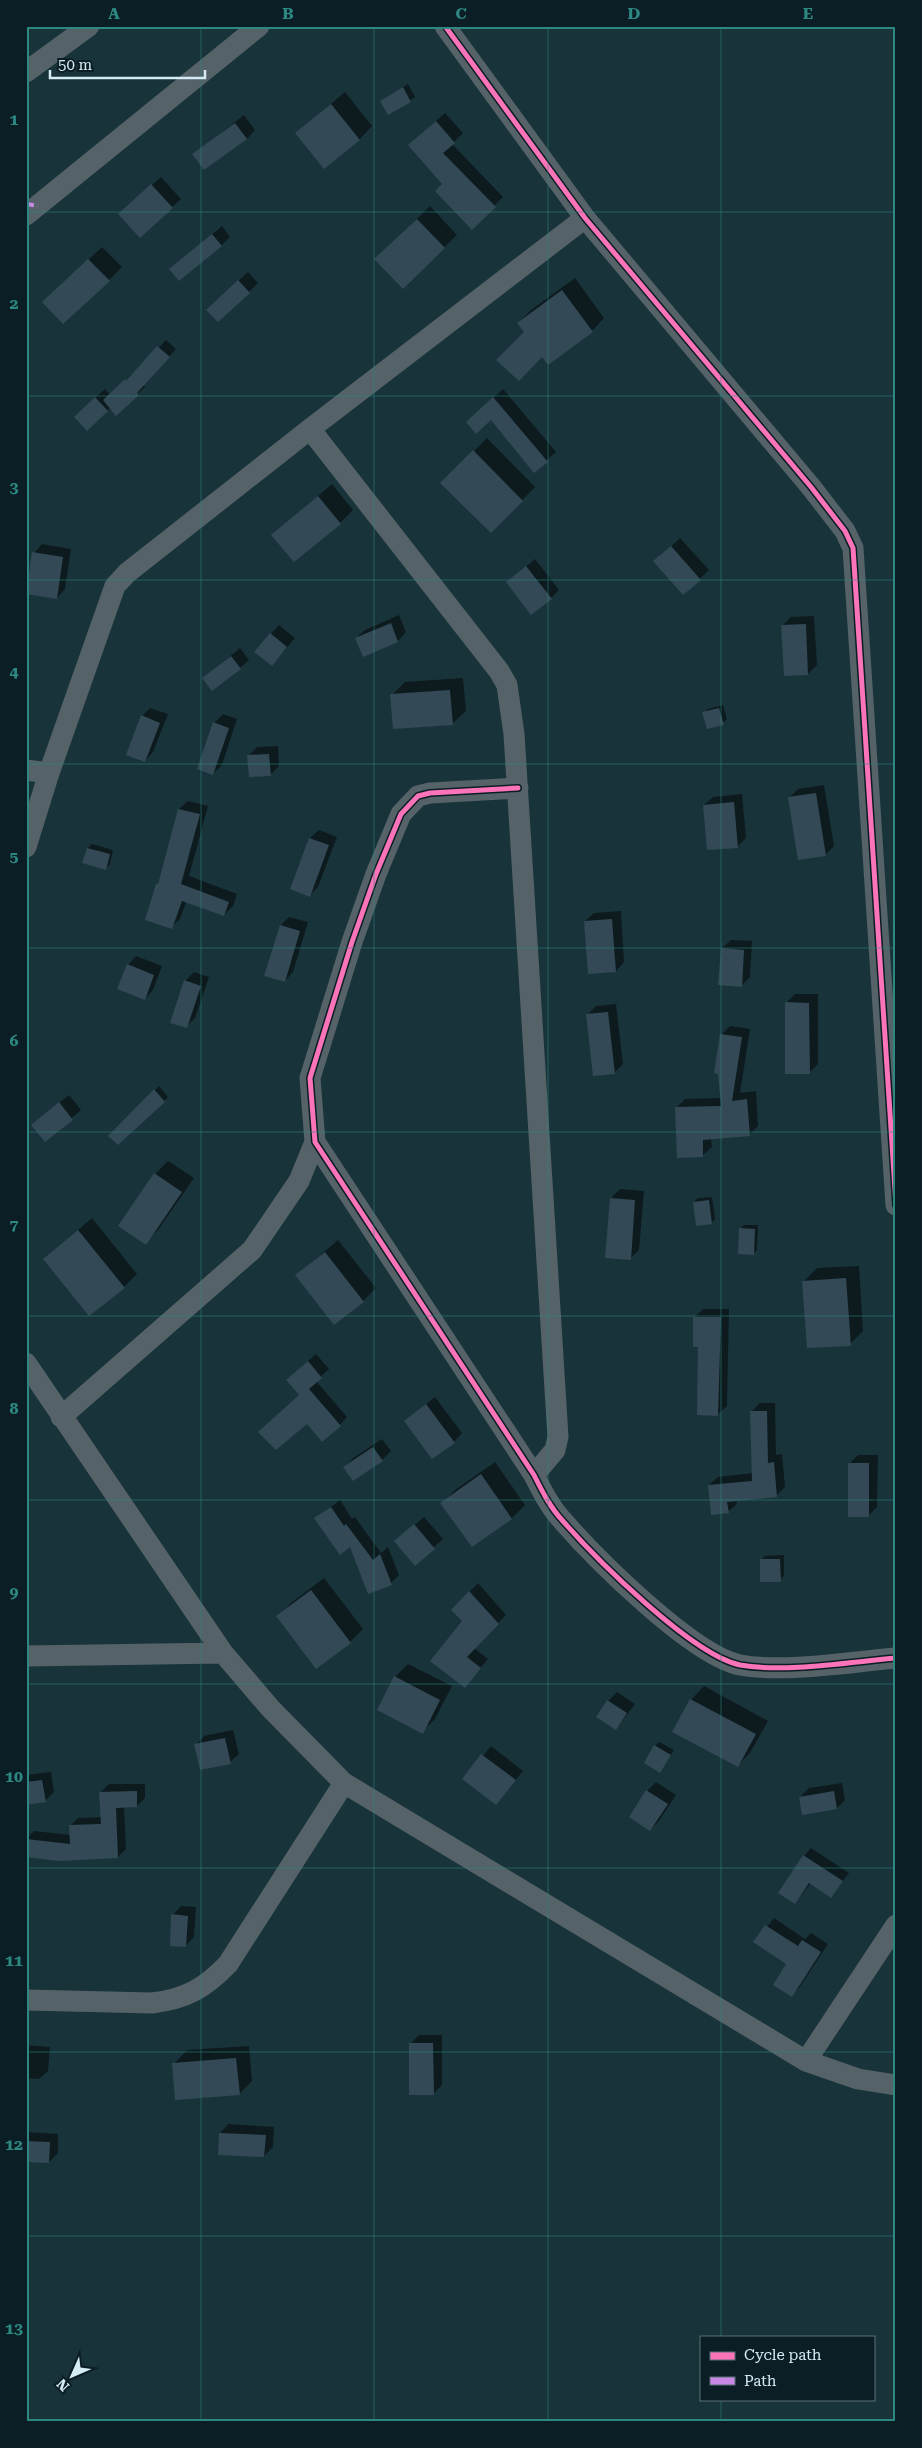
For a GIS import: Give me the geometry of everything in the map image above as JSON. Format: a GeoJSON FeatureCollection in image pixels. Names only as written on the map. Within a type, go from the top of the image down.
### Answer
{"type":"FeatureCollection","features":[{"type":"Feature","properties":{"kind":"street"},"geometry":{"type":"LineString","coordinates":[[26,72],[89,26]]}},
{"type":"Feature","properties":{"kind":"street"},"geometry":{"type":"LineString","coordinates":[[26,215],[259,26]]}},
{"type":"Feature","properties":{"kind":"street"},"geometry":{"type":"LineString","coordinates":[[445,26],[585,218],[816,493],[845,531],[853,548],[896,1205]]}},
{"type":"Feature","properties":{"kind":"street"},"geometry":{"type":"LineString","coordinates":[[26,848],[49,773],[115,586],[127,573],[310,429],[585,218]]}},
{"type":"Feature","properties":{"kind":"street"},"geometry":{"type":"LineString","coordinates":[[310,429],[499,671],[507,685],[512,707],[558,1437],[555,1450],[534,1475]]}},
{"type":"Feature","properties":{"kind":"street"},"geometry":{"type":"LineString","coordinates":[[26,770],[49,773]]}},
{"type":"Feature","properties":{"kind":"street"},"geometry":{"type":"LineString","coordinates":[[61,1417],[252,1250],[299,1181],[315,1142],[310,1078],[352,942],[376,874],[401,814],[418,796],[430,792],[518,788]]}},
{"type":"Feature","properties":{"kind":"street"},"geometry":{"type":"LineString","coordinates":[[315,1142],[534,1475],[545,1497],[561,1519],[634,1592],[694,1642],[716,1656],[739,1664],[769,1668],[896,1658]]}},
{"type":"Feature","properties":{"kind":"street"},"geometry":{"type":"LineString","coordinates":[[26,1363],[223,1653],[271,1709],[344,1783],[806,2061],[858,2079],[896,2085]]}},
{"type":"Feature","properties":{"kind":"street"},"geometry":{"type":"LineString","coordinates":[[26,1656],[223,1653]]}},
{"type":"Feature","properties":{"kind":"street"},"geometry":{"type":"LineString","coordinates":[[26,2000],[152,2003],[172,2000],[211,1982],[228,1964],[344,1783]]}},
{"type":"Feature","properties":{"kind":"street"},"geometry":{"type":"LineString","coordinates":[[806,2061],[896,1925]]}},
{"type":"Feature","properties":{"kind":"building"},"geometry":{"type":"Polygon","coordinates":[[[403,87],[411,102],[388,115],[380,101],[403,87]]]}},
{"type":"Feature","properties":{"kind":"building"},"geometry":{"type":"Polygon","coordinates":[[[331,104],[360,140],[324,169],[295,133],[331,104]]]}},
{"type":"Feature","properties":{"kind":"building"},"geometry":{"type":"Polygon","coordinates":[[[436,121],[455,143],[443,153],[496,207],[472,230],[435,191],[442,184],[408,145],[436,121]]]}},
{"type":"Feature","properties":{"kind":"building"},"geometry":{"type":"Polygon","coordinates":[[[235,123],[247,139],[204,170],[192,154],[235,123]]]}},
{"type":"Feature","properties":{"kind":"building"},"geometry":{"type":"Polygon","coordinates":[[[151,184],[173,208],[140,238],[118,214],[151,184]]]}},
{"type":"Feature","properties":{"kind":"building"},"geometry":{"type":"Polygon","coordinates":[[[417,219],[445,248],[403,289],[374,259],[417,219]]]}},
{"type":"Feature","properties":{"kind":"building"},"geometry":{"type":"Polygon","coordinates":[[[212,234],[222,246],[179,281],[169,269],[212,234]]]}},
{"type":"Feature","properties":{"kind":"building"},"geometry":{"type":"Polygon","coordinates":[[[88,259],[110,281],[63,324],[42,302],[88,259]]]}},
{"type":"Feature","properties":{"kind":"building"},"geometry":{"type":"Polygon","coordinates":[[[238,280],[250,293],[218,322],[206,310],[238,280]]]}},
{"type":"Feature","properties":{"kind":"building"},"geometry":{"type":"Polygon","coordinates":[[[562,290],[593,332],[548,365],[542,357],[519,381],[496,360],[524,332],[517,323],[562,290]]]}},
{"type":"Feature","properties":{"kind":"building"},"geometry":{"type":"Polygon","coordinates":[[[157,346],[170,357],[137,393],[139,395],[116,416],[103,400],[125,379],[126,381],[157,346]]]}},
{"type":"Feature","properties":{"kind":"building"},"geometry":{"type":"Polygon","coordinates":[[[95,397],[108,411],[87,431],[74,417],[95,397]]]}},
{"type":"Feature","properties":{"kind":"building"},"geometry":{"type":"Polygon","coordinates":[[[493,397],[548,462],[534,473],[491,420],[476,434],[466,422],[493,397]]]}},
{"type":"Feature","properties":{"kind":"building"},"geometry":{"type":"Polygon","coordinates":[[[473,450],[523,501],[491,533],[440,483],[473,450]]]}},
{"type":"Feature","properties":{"kind":"building"},"geometry":{"type":"Polygon","coordinates":[[[318,496],[341,524],[294,562],[271,535],[318,496]]]}},
{"type":"Feature","properties":{"kind":"building"},"geometry":{"type":"Polygon","coordinates":[[[671,546],[701,580],[683,595],[653,561],[671,546]]]}},
{"type":"Feature","properties":{"kind":"building"},"geometry":{"type":"Polygon","coordinates":[[[32,552],[63,557],[57,599],[26,594],[32,552]]]}},
{"type":"Feature","properties":{"kind":"building"},"geometry":{"type":"Polygon","coordinates":[[[526,566],[552,599],[531,615],[506,582],[526,566]]]}},
{"type":"Feature","properties":{"kind":"building"},"geometry":{"type":"Polygon","coordinates":[[[391,623],[398,642],[363,657],[355,638],[391,623]]]}},
{"type":"Feature","properties":{"kind":"building"},"geometry":{"type":"Polygon","coordinates":[[[806,624],[808,675],[784,676],[781,625],[806,624]]]}},
{"type":"Feature","properties":{"kind":"building"},"geometry":{"type":"Polygon","coordinates":[[[270,633],[287,647],[272,666],[254,652],[270,633]]]}},
{"type":"Feature","properties":{"kind":"building"},"geometry":{"type":"Polygon","coordinates":[[[231,656],[241,669],[212,691],[202,678],[231,656]]]}},
{"type":"Feature","properties":{"kind":"building"},"geometry":{"type":"Polygon","coordinates":[[[450,690],[453,725],[393,729],[390,694],[450,690]]]}},
{"type":"Feature","properties":{"kind":"building"},"geometry":{"type":"Polygon","coordinates":[[[719,708],[724,725],[707,729],[702,712],[719,708]]]}},
{"type":"Feature","properties":{"kind":"building"},"geometry":{"type":"Polygon","coordinates":[[[141,715],[160,723],[145,762],[126,755],[141,715]]]}},
{"type":"Feature","properties":{"kind":"building"},"geometry":{"type":"Polygon","coordinates":[[[213,722],[229,728],[213,775],[197,769],[213,722]]]}},
{"type":"Feature","properties":{"kind":"building"},"geometry":{"type":"Polygon","coordinates":[[[269,754],[271,776],[249,777],[247,755],[269,754]]]}},
{"type":"Feature","properties":{"kind":"building"},"geometry":{"type":"Polygon","coordinates":[[[816,793],[826,856],[798,860],[788,797],[816,793]]]}},
{"type":"Feature","properties":{"kind":"building"},"geometry":{"type":"Polygon","coordinates":[[[734,802],[738,848],[707,850],[703,805],[734,802]]]}},
{"type":"Feature","properties":{"kind":"building"},"geometry":{"type":"Polygon","coordinates":[[[178,809],[200,814],[181,884],[229,902],[224,916],[182,901],[172,929],[145,920],[156,884],[158,884],[178,809]]]}},
{"type":"Feature","properties":{"kind":"building"},"geometry":{"type":"Polygon","coordinates":[[[309,838],[329,845],[310,897],[290,889],[309,838]]]}},
{"type":"Feature","properties":{"kind":"building"},"geometry":{"type":"Polygon","coordinates":[[[87,848],[110,854],[106,870],[82,863],[87,848]]]}},
{"type":"Feature","properties":{"kind":"building"},"geometry":{"type":"Polygon","coordinates":[[[612,919],[616,972],[588,974],[584,921],[612,919]]]}},
{"type":"Feature","properties":{"kind":"building"},"geometry":{"type":"Polygon","coordinates":[[[280,925],[300,931],[285,982],[264,976],[280,925]]]}},
{"type":"Feature","properties":{"kind":"building"},"geometry":{"type":"Polygon","coordinates":[[[721,948],[744,950],[742,987],[718,985],[721,948]]]}},
{"type":"Feature","properties":{"kind":"building"},"geometry":{"type":"Polygon","coordinates":[[[127,964],[154,975],[145,1000],[117,989],[127,964]]]}},
{"type":"Feature","properties":{"kind":"building"},"geometry":{"type":"Polygon","coordinates":[[[184,980],[201,986],[187,1028],[170,1023],[184,980]]]}},
{"type":"Feature","properties":{"kind":"building"},"geometry":{"type":"Polygon","coordinates":[[[785,1002],[809,1003],[810,1074],[785,1074],[785,1002]]]}},
{"type":"Feature","properties":{"kind":"building"},"geometry":{"type":"Polygon","coordinates":[[[608,1012],[615,1074],[593,1076],[586,1014],[608,1012]]]}},
{"type":"Feature","properties":{"kind":"building"},"geometry":{"type":"Polygon","coordinates":[[[720,1034],[742,1037],[732,1101],[747,1099],[750,1136],[703,1140],[703,1157],[677,1158],[675,1107],[721,1106],[718,1074],[714,1073],[720,1034]]]}},
{"type":"Feature","properties":{"kind":"building"},"geometry":{"type":"Polygon","coordinates":[[[154,1089],[165,1102],[118,1145],[108,1136],[154,1089]]]}},
{"type":"Feature","properties":{"kind":"building"},"geometry":{"type":"Polygon","coordinates":[[[59,1102],[73,1120],[45,1142],[31,1125],[59,1102]]]}},
{"type":"Feature","properties":{"kind":"building"},"geometry":{"type":"Polygon","coordinates":[[[154,1173],[182,1192],[146,1245],[118,1226],[154,1173]]]}},
{"type":"Feature","properties":{"kind":"building"},"geometry":{"type":"Polygon","coordinates":[[[610,1198],[635,1200],[631,1260],[605,1258],[610,1198]]]}},
{"type":"Feature","properties":{"kind":"building"},"geometry":{"type":"Polygon","coordinates":[[[709,1200],[712,1224],[696,1226],[693,1202],[709,1200]]]}},
{"type":"Feature","properties":{"kind":"building"},"geometry":{"type":"Polygon","coordinates":[[[739,1228],[755,1229],[754,1255],[738,1254],[739,1228]]]}},
{"type":"Feature","properties":{"kind":"building"},"geometry":{"type":"Polygon","coordinates":[[[78,1230],[125,1288],[89,1316],[43,1259],[78,1230]]]}},
{"type":"Feature","properties":{"kind":"building"},"geometry":{"type":"Polygon","coordinates":[[[325,1252],[364,1302],[334,1325],[295,1275],[325,1252]]]}},
{"type":"Feature","properties":{"kind":"building"},"geometry":{"type":"Polygon","coordinates":[[[846,1278],[851,1346],[807,1348],[802,1281],[846,1278]]]}},
{"type":"Feature","properties":{"kind":"building"},"geometry":{"type":"Polygon","coordinates":[[[693,1317],[721,1317],[718,1416],[697,1415],[698,1347],[693,1347],[693,1317]]]}},
{"type":"Feature","properties":{"kind":"building"},"geometry":{"type":"Polygon","coordinates":[[[308,1361],[322,1378],[309,1389],[341,1426],[322,1442],[307,1424],[276,1450],[258,1432],[299,1395],[286,1380],[308,1361]]]}},
{"type":"Feature","properties":{"kind":"building"},"geometry":{"type":"Polygon","coordinates":[[[426,1404],[455,1443],[432,1459],[404,1421],[426,1404]]]}},
{"type":"Feature","properties":{"kind":"building"},"geometry":{"type":"Polygon","coordinates":[[[750,1411],[767,1411],[768,1463],[774,1462],[777,1497],[727,1502],[729,1513],[711,1515],[708,1485],[752,1481],[750,1411]]]}},
{"type":"Feature","properties":{"kind":"building"},"geometry":{"type":"Polygon","coordinates":[[[373,1447],[383,1461],[353,1481],[343,1467],[373,1447]]]}},
{"type":"Feature","properties":{"kind":"building"},"geometry":{"type":"Polygon","coordinates":[[[848,1463],[869,1463],[869,1517],[848,1517],[848,1463]]]}},
{"type":"Feature","properties":{"kind":"building"},"geometry":{"type":"Polygon","coordinates":[[[481,1474],[512,1519],[472,1547],[440,1503],[481,1474]]]}},
{"type":"Feature","properties":{"kind":"building"},"geometry":{"type":"Polygon","coordinates":[[[331,1507],[344,1526],[346,1524],[373,1560],[380,1554],[392,1585],[368,1594],[350,1547],[340,1555],[314,1518],[331,1507]]]}},
{"type":"Feature","properties":{"kind":"building"},"geometry":{"type":"Polygon","coordinates":[[[414,1524],[435,1549],[415,1566],[394,1541],[414,1524]]]}},
{"type":"Feature","properties":{"kind":"building"},"geometry":{"type":"Polygon","coordinates":[[[760,1559],[780,1559],[781,1582],[760,1582],[760,1559]]]}},
{"type":"Feature","properties":{"kind":"building"},"geometry":{"type":"Polygon","coordinates":[[[311,1590],[351,1643],[316,1669],[276,1616],[311,1590]]]}},
{"type":"Feature","properties":{"kind":"building"},"geometry":{"type":"Polygon","coordinates":[[[469,1591],[499,1624],[467,1657],[481,1668],[465,1688],[430,1661],[462,1621],[451,1610],[469,1591]]]}},
{"type":"Feature","properties":{"kind":"building"},"geometry":{"type":"Polygon","coordinates":[[[394,1676],[440,1700],[423,1734],[377,1710],[394,1676]]]}},
{"type":"Feature","properties":{"kind":"building"},"geometry":{"type":"Polygon","coordinates":[[[690,1699],[756,1734],[738,1767],[672,1732],[690,1699]]]}},
{"type":"Feature","properties":{"kind":"building"},"geometry":{"type":"Polygon","coordinates":[[[607,1700],[627,1713],[616,1730],[596,1717],[607,1700]]]}},
{"type":"Feature","properties":{"kind":"building"},"geometry":{"type":"Polygon","coordinates":[[[225,1738],[231,1764],[200,1770],[194,1744],[225,1738]]]}},
{"type":"Feature","properties":{"kind":"building"},"geometry":{"type":"Polygon","coordinates":[[[654,1745],[671,1755],[660,1773],[644,1763],[654,1745]]]}},
{"type":"Feature","properties":{"kind":"building"},"geometry":{"type":"Polygon","coordinates":[[[481,1754],[516,1780],[496,1805],[462,1779],[481,1754]]]}},
{"type":"Feature","properties":{"kind":"building"},"geometry":{"type":"Polygon","coordinates":[[[42,1780],[46,1802],[26,1805],[26,1782],[42,1780]]]}},
{"type":"Feature","properties":{"kind":"building"},"geometry":{"type":"Polygon","coordinates":[[[646,1790],[668,1804],[650,1831],[629,1817],[646,1790]]]}},
{"type":"Feature","properties":{"kind":"building"},"geometry":{"type":"Polygon","coordinates":[[[137,1791],[137,1807],[116,1808],[118,1858],[58,1861],[26,1857],[26,1839],[70,1844],[69,1825],[101,1824],[99,1792],[137,1791]]]}},
{"type":"Feature","properties":{"kind":"building"},"geometry":{"type":"Polygon","coordinates":[[[834,1791],[837,1809],[802,1815],[799,1797],[834,1791]]]}},
{"type":"Feature","properties":{"kind":"building"},"geometry":{"type":"Polygon","coordinates":[[[803,1855],[843,1881],[831,1898],[809,1883],[795,1904],[778,1893],[803,1855]]]}},
{"type":"Feature","properties":{"kind":"building"},"geometry":{"type":"Polygon","coordinates":[[[171,1914],[188,1916],[186,1947],[170,1946],[171,1914]]]}},
{"type":"Feature","properties":{"kind":"building"},"geometry":{"type":"Polygon","coordinates":[[[765,1925],[798,1946],[802,1940],[821,1952],[792,1997],[773,1985],[786,1964],[753,1942],[765,1925]]]}},
{"type":"Feature","properties":{"kind":"building"},"geometry":{"type":"Polygon","coordinates":[[[409,2043],[433,2043],[434,2095],[409,2095],[409,2043]]]}},
{"type":"Feature","properties":{"kind":"building"},"geometry":{"type":"Polygon","coordinates":[[[236,2058],[240,2095],[175,2100],[172,2063],[236,2058]]]}},
{"type":"Feature","properties":{"kind":"building"},"geometry":{"type":"Polygon","coordinates":[[[219,2133],[266,2135],[264,2157],[218,2155],[219,2133]]]}},
{"type":"Feature","properties":{"kind":"building"},"geometry":{"type":"Polygon","coordinates":[[[26,2141],[50,2142],[49,2163],[26,2162],[26,2141]]]}},
{"type":"Feature","properties":{"kind":"marked path"},"geometry":{"type":"LineString","coordinates":[[26,204],[38,206]]}},
{"type":"Feature","properties":{"kind":"cycle path"},"geometry":{"type":"LineString","coordinates":[[445,26],[585,218],[811,487],[845,531],[853,548],[896,1205]]}},
{"type":"Feature","properties":{"kind":"cycle path"},"geometry":{"type":"LineString","coordinates":[[518,788],[430,793],[418,796],[401,814],[376,874],[352,942],[310,1078],[315,1142],[534,1475],[554,1510],[597,1558],[646,1603],[697,1644],[720,1657],[740,1665],[776,1668],[896,1658]]}}]}
